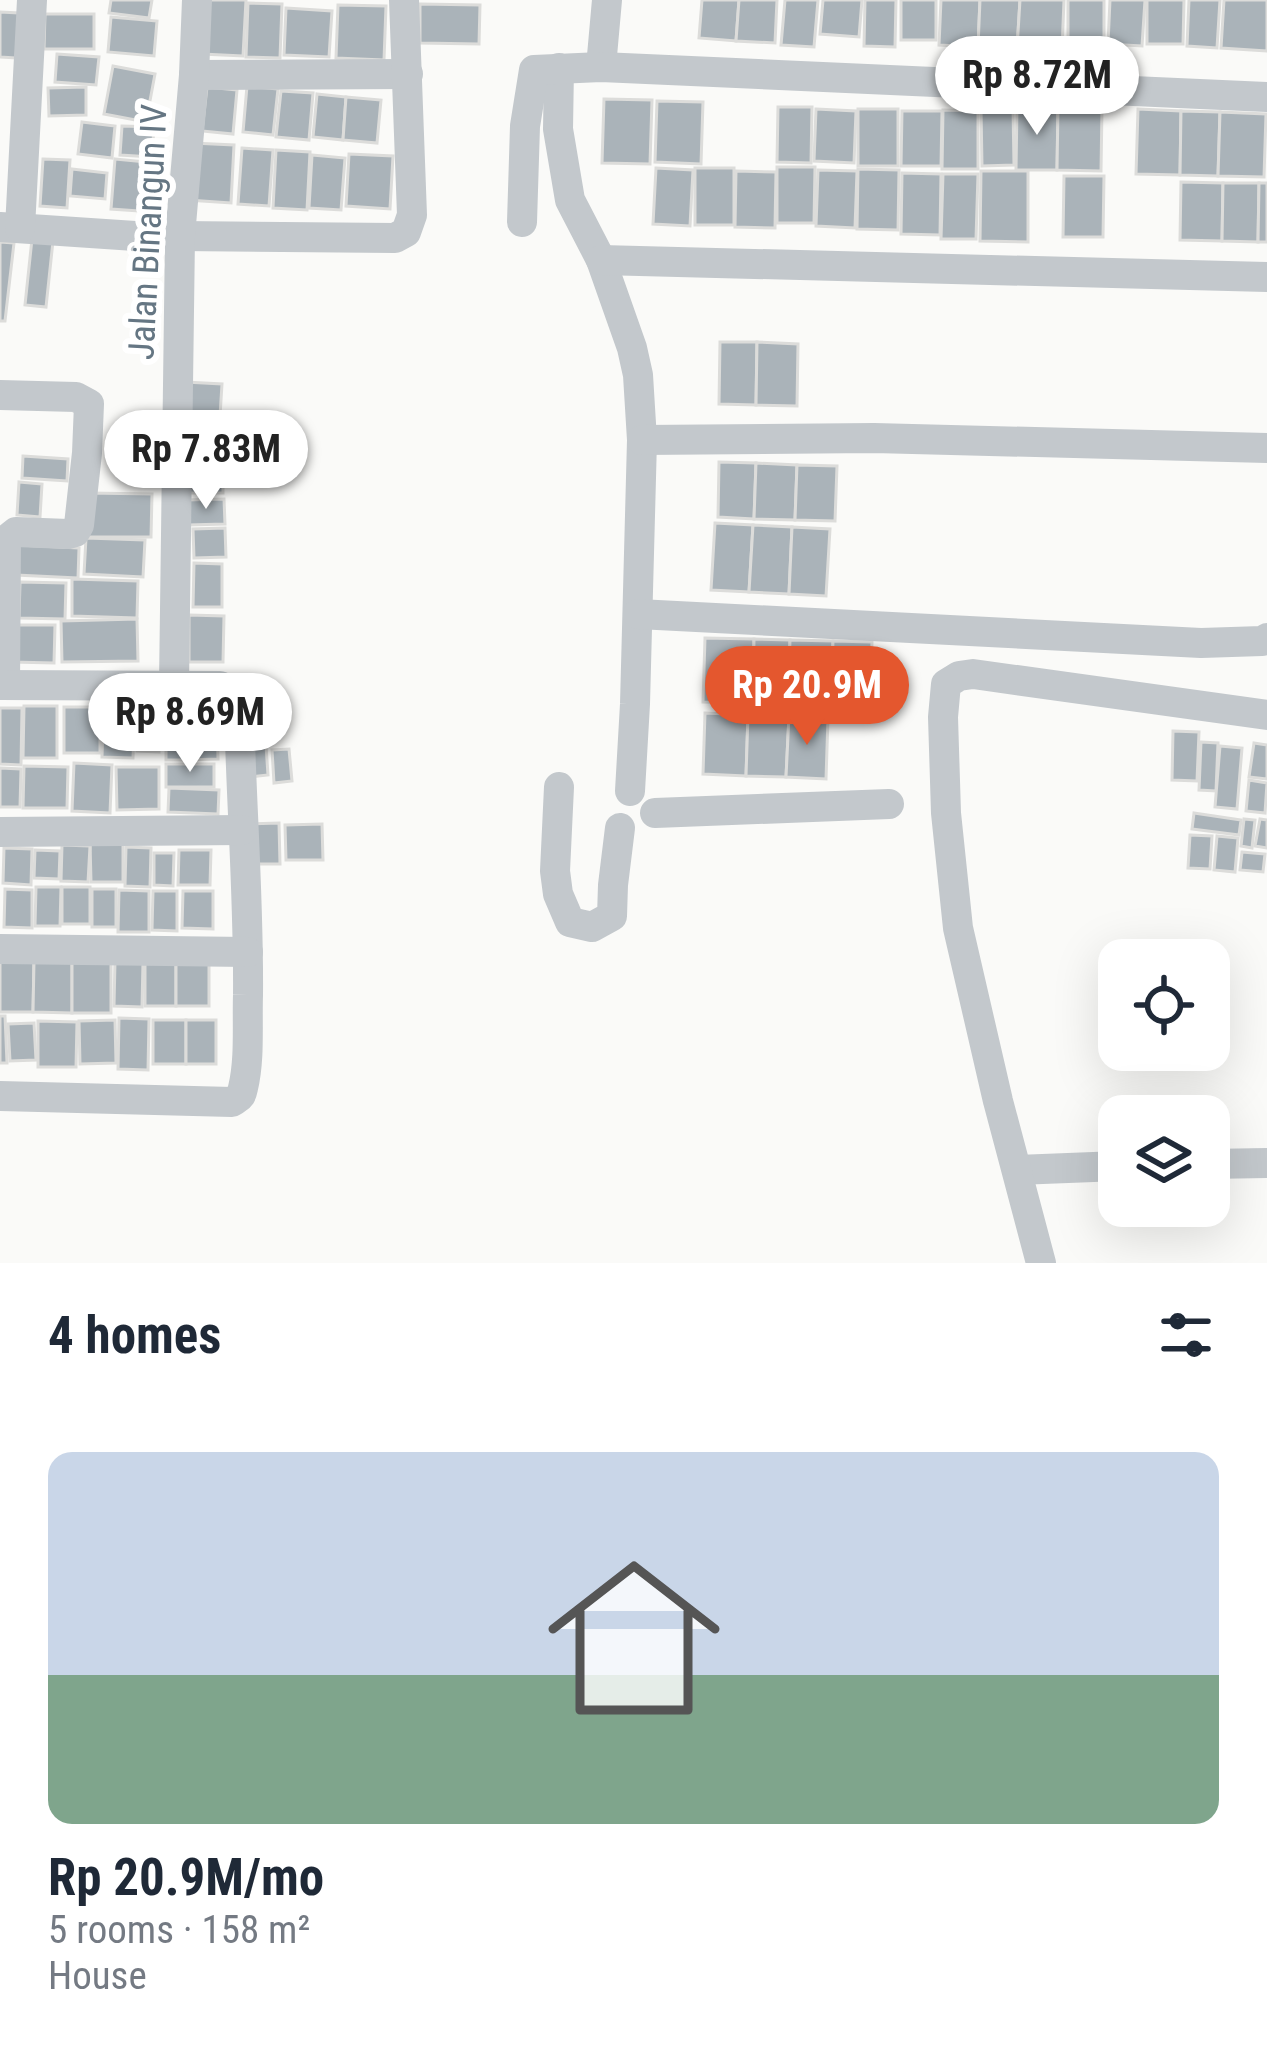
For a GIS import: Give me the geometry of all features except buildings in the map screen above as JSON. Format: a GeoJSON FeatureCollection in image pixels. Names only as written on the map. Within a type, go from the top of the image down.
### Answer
{"type":"FeatureCollection","features":[{"type":"Feature","properties":{"kind":"street"},"geometry":{"type":"LineString","coordinates":[[32,0],[14,76],[10,227],[165,236],[395,238],[402,235],[412,215],[404,0]]}},
{"type":"Feature","properties":{"kind":"street","name":"Jalan Binangun IV"},"geometry":{"type":"LineString","coordinates":[[174,684],[165,236],[194,75],[197,0]]}},
{"type":"Feature","properties":{"kind":"street"},"geometry":{"type":"LineString","coordinates":[[601,67],[607,0]]}},
{"type":"Feature","properties":{"kind":"street"},"geometry":{"type":"LineString","coordinates":[[522,222],[525,126],[533,70],[601,67],[1267,97]]}},
{"type":"Feature","properties":{"kind":"street"},"geometry":{"type":"LineString","coordinates":[[560,68],[558,129],[570,200],[601,260],[638,375],[642,440],[630,791]]}},
{"type":"Feature","properties":{"kind":"street"},"geometry":{"type":"LineString","coordinates":[[194,75],[407,74]]}},
{"type":"Feature","properties":{"kind":"street"},"geometry":{"type":"LineString","coordinates":[[601,260],[1267,277]]}},
{"type":"Feature","properties":{"kind":"street"},"geometry":{"type":"LineString","coordinates":[[0,395],[76,398],[89,404],[80,525],[68,534],[16,532],[6,540],[2,685],[220,686],[238,698],[248,952],[244,1078],[240,1097],[232,1102],[0,1096]]}},
{"type":"Feature","properties":{"kind":"street"},"geometry":{"type":"LineString","coordinates":[[642,440],[874,438],[1267,448]]}},
{"type":"Feature","properties":{"kind":"street"},"geometry":{"type":"LineString","coordinates":[[638,614],[1201,643],[1267,638]]}},
{"type":"Feature","properties":{"kind":"street"},"geometry":{"type":"LineString","coordinates":[[1041,1263],[958,928],[946,813],[946,684],[973,674],[1267,715]]}},
{"type":"Feature","properties":{"kind":"street"},"geometry":{"type":"LineString","coordinates":[[560,787],[555,871],[558,894],[570,922],[592,927],[612,916],[620,828],[615,802],[630,791],[648,796],[655,812],[653,822],[638,833],[620,828]]}},
{"type":"Feature","properties":{"kind":"street"},"geometry":{"type":"LineString","coordinates":[[655,812],[889,804]]}},
{"type":"Feature","properties":{"kind":"street"},"geometry":{"type":"LineString","coordinates":[[0,832],[242,830]]}},
{"type":"Feature","properties":{"kind":"street"},"geometry":{"type":"LineString","coordinates":[[0,949],[248,952]]}},
{"type":"Feature","properties":{"kind":"street"},"geometry":{"type":"LineString","coordinates":[[1230,1164],[1267,1163]]}},
{"type":"Feature","properties":{"kind":"street"},"geometry":{"type":"LineString","coordinates":[[1017,1170],[1098,1167]]}}]}
